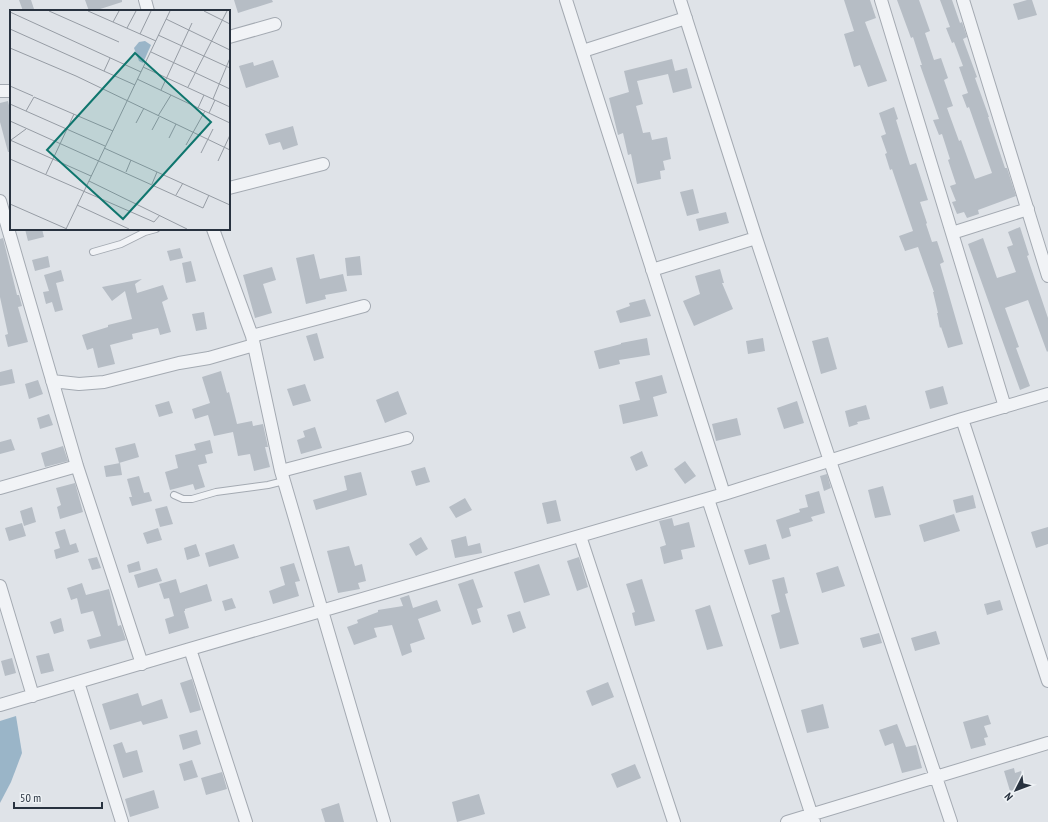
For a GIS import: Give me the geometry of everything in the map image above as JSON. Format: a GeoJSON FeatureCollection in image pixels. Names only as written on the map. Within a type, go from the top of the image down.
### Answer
{"type":"FeatureCollection","features":[{"type":"Feature","properties":{"kind":"street"},"geometry":{"type":"LineString","coordinates":[[145,0],[148,10]]}},
{"type":"Feature","properties":{"kind":"street"},"geometry":{"type":"LineString","coordinates":[[566,0],[724,494]]}},
{"type":"Feature","properties":{"kind":"street"},"geometry":{"type":"LineString","coordinates":[[680,0],[756,238],[952,822]]}},
{"type":"Feature","properties":{"kind":"street"},"geometry":{"type":"LineString","coordinates":[[880,0],[1005,407]]}},
{"type":"Feature","properties":{"kind":"street"},"geometry":{"type":"LineString","coordinates":[[963,0],[1048,276]]}},
{"type":"Feature","properties":{"kind":"street"},"geometry":{"type":"LineString","coordinates":[[583,51],[686,18]]}},
{"type":"Feature","properties":{"kind":"street"},"geometry":{"type":"LineString","coordinates":[[230,36],[275,24]]}},
{"type":"Feature","properties":{"kind":"street"},"geometry":{"type":"LineString","coordinates":[[230,188],[323,164]]}},
{"type":"Feature","properties":{"kind":"street"},"geometry":{"type":"LineString","coordinates":[[0,201],[77,466],[142,664]]}},
{"type":"Feature","properties":{"kind":"street"},"geometry":{"type":"LineString","coordinates":[[952,233],[1028,209]]}},
{"type":"Feature","properties":{"kind":"street"},"geometry":{"type":"LineString","coordinates":[[213,230],[253,341],[282,476],[384,822]]}},
{"type":"Feature","properties":{"kind":"street"},"geometry":{"type":"LineString","coordinates":[[652,270],[756,238]]}},
{"type":"Feature","properties":{"kind":"street"},"geometry":{"type":"LineString","coordinates":[[52,381],[79,384],[104,382],[157,368],[209,358],[253,341],[364,306]]}},
{"type":"Feature","properties":{"kind":"street"},"geometry":{"type":"LineString","coordinates":[[0,706],[190,649],[708,499],[1048,394]]}},
{"type":"Feature","properties":{"kind":"street"},"geometry":{"type":"LineString","coordinates":[[962,420],[1048,681]]}},
{"type":"Feature","properties":{"kind":"street"},"geometry":{"type":"LineString","coordinates":[[282,476],[407,438]]}},
{"type":"Feature","properties":{"kind":"street"},"geometry":{"type":"LineString","coordinates":[[0,488],[77,466]]}},
{"type":"Feature","properties":{"kind":"street"},"geometry":{"type":"LineString","coordinates":[[708,499],[813,818]]}},
{"type":"Feature","properties":{"kind":"street"},"geometry":{"type":"LineString","coordinates":[[580,536],[674,822]]}},
{"type":"Feature","properties":{"kind":"street"},"geometry":{"type":"LineString","coordinates":[[0,586],[33,696]]}},
{"type":"Feature","properties":{"kind":"street"},"geometry":{"type":"LineString","coordinates":[[190,649],[246,822]]}},
{"type":"Feature","properties":{"kind":"street"},"geometry":{"type":"LineString","coordinates":[[78,682],[122,822]]}},
{"type":"Feature","properties":{"kind":"street"},"geometry":{"type":"LineString","coordinates":[[786,822],[813,818],[937,777],[1048,743]]}},
{"type":"Feature","properties":{"kind":"lane"},"geometry":{"type":"LineString","coordinates":[[93,252],[121,244],[154,230]]}},
{"type":"Feature","properties":{"kind":"lane"},"geometry":{"type":"LineString","coordinates":[[174,495],[192,499],[216,492],[268,485],[282,476]]}},
{"type":"Feature","properties":{"kind":"water"},"geometry":{"type":"Polygon","coordinates":[[[16,716],[22,753],[11,782],[0,803],[0,721],[16,716]]]}},
{"type":"Feature","properties":{"kind":"building"},"geometry":{"type":"Polygon","coordinates":[[[19,0],[31,0],[34,9],[23,10],[19,0]]]}},
{"type":"Feature","properties":{"kind":"building"},"geometry":{"type":"Polygon","coordinates":[[[85,0],[122,0],[122,2],[97,10],[89,10],[85,0]]]}},
{"type":"Feature","properties":{"kind":"building"},"geometry":{"type":"Polygon","coordinates":[[[234,0],[272,0],[273,2],[238,13],[234,0]]]}},
{"type":"Feature","properties":{"kind":"building"},"geometry":{"type":"Polygon","coordinates":[[[844,0],[870,0],[876,18],[865,22],[887,81],[868,87],[860,65],[854,67],[844,34],[854,31],[844,0]]]}},
{"type":"Feature","properties":{"kind":"building"},"geometry":{"type":"Polygon","coordinates":[[[897,0],[919,0],[930,31],[925,33],[934,60],[941,58],[948,78],[944,80],[953,106],[947,108],[959,141],[961,140],[975,179],[992,173],[969,107],[967,108],[962,95],[968,93],[959,67],[963,66],[954,42],[952,43],[946,28],[950,27],[940,0],[952,0],[960,23],[962,22],[967,37],[963,39],[977,77],[975,78],[1005,168],[1007,168],[1016,196],[978,210],[979,214],[967,218],[964,212],[957,214],[952,202],[956,201],[950,186],[956,184],[948,160],[950,159],[942,134],[939,135],[933,120],[939,119],[920,65],[922,65],[913,37],[911,38],[897,0]]]}},
{"type":"Feature","properties":{"kind":"building"},"geometry":{"type":"Polygon","coordinates":[[[1032,0],[1037,15],[1018,20],[1013,4],[1032,0]]]}},
{"type":"Feature","properties":{"kind":"building"},"geometry":{"type":"Polygon","coordinates":[[[672,59],[675,71],[687,68],[692,88],[673,93],[668,74],[637,81],[643,104],[636,106],[643,133],[650,132],[652,140],[667,137],[671,159],[663,161],[665,170],[660,171],[661,179],[637,184],[631,154],[628,155],[623,133],[618,135],[609,98],[629,92],[624,71],[672,59]]]}},
{"type":"Feature","properties":{"kind":"building"},"geometry":{"type":"Polygon","coordinates":[[[273,60],[279,77],[246,88],[239,66],[253,62],[254,66],[273,60]]]}},
{"type":"Feature","properties":{"kind":"building"},"geometry":{"type":"Polygon","coordinates":[[[8,101],[10,110],[10,152],[8,152],[0,122],[0,103],[8,101]]]}},
{"type":"Feature","properties":{"kind":"building"},"geometry":{"type":"Polygon","coordinates":[[[894,107],[898,119],[896,120],[910,165],[916,163],[928,200],[920,202],[932,242],[937,241],[944,262],[940,264],[963,344],[948,348],[941,327],[940,328],[934,292],[918,247],[905,251],[899,236],[913,231],[892,169],[890,170],[885,154],[887,153],[881,136],[886,134],[879,113],[894,107]]]}},
{"type":"Feature","properties":{"kind":"building"},"geometry":{"type":"Polygon","coordinates":[[[293,126],[298,145],[283,150],[280,142],[269,145],[265,134],[293,126]]]}},
{"type":"Feature","properties":{"kind":"building"},"geometry":{"type":"Polygon","coordinates":[[[693,189],[699,213],[687,216],[680,192],[693,189]]]}},
{"type":"Feature","properties":{"kind":"building"},"geometry":{"type":"Polygon","coordinates":[[[726,212],[729,223],[699,231],[696,219],[726,212]]]}},
{"type":"Feature","properties":{"kind":"building"},"geometry":{"type":"Polygon","coordinates":[[[1020,227],[1029,255],[1027,256],[1048,318],[1048,351],[1047,352],[1028,300],[1005,308],[1019,347],[1016,348],[1030,386],[1020,390],[968,244],[983,238],[997,278],[1016,272],[1007,247],[1013,245],[1008,232],[1020,227]]]}},
{"type":"Feature","properties":{"kind":"building"},"geometry":{"type":"Polygon","coordinates":[[[25,230],[42,230],[44,237],[28,241],[25,230]]]}},
{"type":"Feature","properties":{"kind":"building"},"geometry":{"type":"Polygon","coordinates":[[[3,238],[17,295],[19,295],[22,306],[18,307],[28,342],[8,347],[5,335],[8,334],[0,297],[0,239],[3,238]]]}},
{"type":"Feature","properties":{"kind":"building"},"geometry":{"type":"Polygon","coordinates":[[[180,248],[183,258],[170,261],[167,251],[180,248]]]}},
{"type":"Feature","properties":{"kind":"building"},"geometry":{"type":"Polygon","coordinates":[[[314,254],[320,279],[343,274],[347,291],[325,295],[326,299],[306,304],[296,258],[314,254]]]}},
{"type":"Feature","properties":{"kind":"building"},"geometry":{"type":"Polygon","coordinates":[[[48,256],[50,267],[35,271],[32,260],[48,256]]]}},
{"type":"Feature","properties":{"kind":"building"},"geometry":{"type":"Polygon","coordinates":[[[360,256],[362,275],[347,276],[345,258],[360,256]]]}},
{"type":"Feature","properties":{"kind":"building"},"geometry":{"type":"Polygon","coordinates":[[[191,261],[196,281],[186,283],[182,263],[191,261]]]}},
{"type":"Feature","properties":{"kind":"building"},"geometry":{"type":"Polygon","coordinates":[[[272,267],[276,280],[263,284],[272,313],[255,318],[243,275],[272,267]]]}},
{"type":"Feature","properties":{"kind":"building"},"geometry":{"type":"Polygon","coordinates":[[[720,269],[724,283],[722,283],[733,309],[694,326],[683,301],[700,294],[695,276],[720,269]]]}},
{"type":"Feature","properties":{"kind":"building"},"geometry":{"type":"Polygon","coordinates":[[[61,270],[64,281],[56,283],[63,310],[55,312],[52,302],[46,304],[43,292],[49,291],[44,275],[61,270]]]}},
{"type":"Feature","properties":{"kind":"building"},"geometry":{"type":"Polygon","coordinates":[[[142,279],[135,284],[137,293],[163,285],[168,299],[162,302],[171,332],[160,335],[158,328],[132,334],[133,339],[110,345],[115,364],[98,368],[93,348],[87,350],[82,335],[108,327],[108,325],[132,319],[125,291],[112,301],[102,287],[142,279]]]}},
{"type":"Feature","properties":{"kind":"building"},"geometry":{"type":"Polygon","coordinates":[[[645,299],[651,316],[620,323],[616,311],[630,306],[629,303],[645,299]]]}},
{"type":"Feature","properties":{"kind":"building"},"geometry":{"type":"Polygon","coordinates":[[[204,312],[207,329],[196,331],[192,314],[204,312]]]}},
{"type":"Feature","properties":{"kind":"building"},"geometry":{"type":"Polygon","coordinates":[[[317,333],[324,358],[314,361],[306,336],[317,333]]]}},
{"type":"Feature","properties":{"kind":"building"},"geometry":{"type":"Polygon","coordinates":[[[828,337],[837,369],[821,374],[812,341],[828,337]]]}},
{"type":"Feature","properties":{"kind":"building"},"geometry":{"type":"Polygon","coordinates":[[[647,338],[650,355],[619,360],[620,364],[599,369],[594,351],[621,343],[647,338]]]}},
{"type":"Feature","properties":{"kind":"building"},"geometry":{"type":"Polygon","coordinates":[[[763,338],[765,351],[748,354],[746,341],[763,338]]]}},
{"type":"Feature","properties":{"kind":"building"},"geometry":{"type":"Polygon","coordinates":[[[12,369],[15,383],[0,386],[0,372],[12,369]]]}},
{"type":"Feature","properties":{"kind":"building"},"geometry":{"type":"Polygon","coordinates":[[[221,371],[227,393],[229,392],[237,424],[252,421],[253,426],[263,424],[268,447],[265,447],[270,467],[254,471],[250,454],[238,456],[233,432],[214,436],[208,415],[195,419],[192,409],[210,403],[202,377],[221,371]]]}},
{"type":"Feature","properties":{"kind":"building"},"geometry":{"type":"Polygon","coordinates":[[[662,375],[667,393],[653,397],[658,416],[623,424],[619,405],[640,400],[635,382],[662,375]]]}},
{"type":"Feature","properties":{"kind":"building"},"geometry":{"type":"Polygon","coordinates":[[[38,380],[43,394],[29,399],[25,384],[38,380]]]}},
{"type":"Feature","properties":{"kind":"building"},"geometry":{"type":"Polygon","coordinates":[[[305,384],[311,401],[293,406],[287,389],[305,384]]]}},
{"type":"Feature","properties":{"kind":"building"},"geometry":{"type":"Polygon","coordinates":[[[943,386],[948,404],[930,409],[925,391],[943,386]]]}},
{"type":"Feature","properties":{"kind":"building"},"geometry":{"type":"Polygon","coordinates":[[[398,391],[407,414],[385,423],[376,400],[398,391]]]}},
{"type":"Feature","properties":{"kind":"building"},"geometry":{"type":"Polygon","coordinates":[[[169,401],[173,413],[159,417],[155,405],[169,401]]]}},
{"type":"Feature","properties":{"kind":"building"},"geometry":{"type":"Polygon","coordinates":[[[797,401],[804,423],[784,429],[777,408],[797,401]]]}},
{"type":"Feature","properties":{"kind":"building"},"geometry":{"type":"Polygon","coordinates":[[[866,405],[870,419],[857,422],[858,424],[849,427],[845,411],[866,405]]]}},
{"type":"Feature","properties":{"kind":"building"},"geometry":{"type":"Polygon","coordinates":[[[49,414],[53,425],[40,429],[37,418],[49,414]]]}},
{"type":"Feature","properties":{"kind":"building"},"geometry":{"type":"Polygon","coordinates":[[[737,418],[741,435],[716,441],[712,424],[737,418]]]}},
{"type":"Feature","properties":{"kind":"building"},"geometry":{"type":"Polygon","coordinates":[[[315,427],[322,448],[301,454],[297,440],[305,437],[303,431],[315,427]]]}},
{"type":"Feature","properties":{"kind":"building"},"geometry":{"type":"Polygon","coordinates":[[[11,439],[15,450],[0,454],[0,442],[11,439]]]}},
{"type":"Feature","properties":{"kind":"building"},"geometry":{"type":"Polygon","coordinates":[[[210,440],[213,453],[205,455],[207,463],[198,465],[205,487],[195,490],[193,484],[170,490],[165,472],[178,468],[175,455],[196,450],[194,444],[210,440]]]}},
{"type":"Feature","properties":{"kind":"building"},"geometry":{"type":"Polygon","coordinates":[[[135,443],[139,457],[119,463],[115,448],[135,443]]]}},
{"type":"Feature","properties":{"kind":"building"},"geometry":{"type":"Polygon","coordinates":[[[63,446],[68,461],[45,467],[41,453],[63,446]]]}},
{"type":"Feature","properties":{"kind":"building"},"geometry":{"type":"Polygon","coordinates":[[[642,451],[648,466],[636,471],[630,457],[642,451]]]}},
{"type":"Feature","properties":{"kind":"building"},"geometry":{"type":"Polygon","coordinates":[[[685,461],[696,476],[685,484],[674,469],[685,461]]]}},
{"type":"Feature","properties":{"kind":"building"},"geometry":{"type":"Polygon","coordinates":[[[120,463],[122,475],[106,477],[104,466],[120,463]]]}},
{"type":"Feature","properties":{"kind":"building"},"geometry":{"type":"Polygon","coordinates":[[[425,467],[430,482],[416,486],[411,471],[425,467]]]}},
{"type":"Feature","properties":{"kind":"building"},"geometry":{"type":"Polygon","coordinates":[[[361,472],[367,495],[316,510],[313,500],[347,490],[344,476],[361,472]]]}},
{"type":"Feature","properties":{"kind":"building"},"geometry":{"type":"Polygon","coordinates":[[[827,474],[831,488],[824,491],[820,476],[827,474]]]}},
{"type":"Feature","properties":{"kind":"building"},"geometry":{"type":"Polygon","coordinates":[[[139,476],[144,493],[149,492],[152,501],[132,506],[129,497],[132,497],[127,479],[139,476]]]}},
{"type":"Feature","properties":{"kind":"building"},"geometry":{"type":"Polygon","coordinates":[[[75,483],[83,512],[60,519],[57,507],[61,505],[56,488],[75,483]]]}},
{"type":"Feature","properties":{"kind":"building"},"geometry":{"type":"Polygon","coordinates":[[[883,486],[891,515],[875,518],[868,490],[883,486]]]}},
{"type":"Feature","properties":{"kind":"building"},"geometry":{"type":"Polygon","coordinates":[[[819,491],[825,513],[811,517],[813,521],[789,528],[791,536],[782,539],[776,520],[800,512],[799,509],[808,507],[805,495],[819,491]]]}},
{"type":"Feature","properties":{"kind":"building"},"geometry":{"type":"Polygon","coordinates":[[[973,495],[976,508],[956,513],[953,500],[973,495]]]}},
{"type":"Feature","properties":{"kind":"building"},"geometry":{"type":"Polygon","coordinates":[[[465,498],[472,510],[456,518],[449,507],[465,498]]]}},
{"type":"Feature","properties":{"kind":"building"},"geometry":{"type":"Polygon","coordinates":[[[556,500],[561,521],[547,524],[542,503],[556,500]]]}},
{"type":"Feature","properties":{"kind":"building"},"geometry":{"type":"Polygon","coordinates":[[[167,506],[173,524],[160,527],[155,509],[167,506]]]}},
{"type":"Feature","properties":{"kind":"building"},"geometry":{"type":"Polygon","coordinates":[[[32,507],[36,522],[24,526],[20,511],[32,507]]]}},
{"type":"Feature","properties":{"kind":"building"},"geometry":{"type":"Polygon","coordinates":[[[954,514],[960,531],[924,542],[919,525],[954,514]]]}},
{"type":"Feature","properties":{"kind":"building"},"geometry":{"type":"Polygon","coordinates":[[[672,518],[674,526],[689,522],[695,547],[681,550],[683,559],[664,564],[660,547],[666,545],[659,521],[672,518]]]}},
{"type":"Feature","properties":{"kind":"building"},"geometry":{"type":"Polygon","coordinates":[[[22,523],[26,536],[9,541],[5,528],[22,523]]]}},
{"type":"Feature","properties":{"kind":"building"},"geometry":{"type":"Polygon","coordinates":[[[1048,527],[1048,544],[1036,548],[1031,532],[1048,527]]]}},
{"type":"Feature","properties":{"kind":"building"},"geometry":{"type":"Polygon","coordinates":[[[158,528],[162,540],[147,544],[143,533],[158,528]]]}},
{"type":"Feature","properties":{"kind":"building"},"geometry":{"type":"Polygon","coordinates":[[[65,529],[70,545],[76,543],[79,552],[56,559],[54,550],[60,548],[55,532],[65,529]]]}},
{"type":"Feature","properties":{"kind":"building"},"geometry":{"type":"Polygon","coordinates":[[[466,536],[468,546],[480,543],[482,553],[455,558],[451,540],[466,536]]]}},
{"type":"Feature","properties":{"kind":"building"},"geometry":{"type":"Polygon","coordinates":[[[421,537],[428,549],[416,556],[409,544],[421,537]]]}},
{"type":"Feature","properties":{"kind":"building"},"geometry":{"type":"Polygon","coordinates":[[[196,544],[200,556],[187,560],[184,548],[196,544]]]}},
{"type":"Feature","properties":{"kind":"building"},"geometry":{"type":"Polygon","coordinates":[[[234,544],[239,558],[209,567],[205,553],[234,544]]]}},
{"type":"Feature","properties":{"kind":"building"},"geometry":{"type":"Polygon","coordinates":[[[766,544],[770,559],[749,565],[744,550],[766,544]]]}},
{"type":"Feature","properties":{"kind":"building"},"geometry":{"type":"Polygon","coordinates":[[[349,546],[355,566],[362,564],[366,581],[358,583],[360,589],[338,593],[327,551],[349,546]]]}},
{"type":"Feature","properties":{"kind":"building"},"geometry":{"type":"Polygon","coordinates":[[[97,557],[101,568],[92,570],[88,559],[97,557]]]}},
{"type":"Feature","properties":{"kind":"building"},"geometry":{"type":"Polygon","coordinates":[[[579,557],[588,587],[577,591],[567,561],[579,557]]]}},
{"type":"Feature","properties":{"kind":"building"},"geometry":{"type":"Polygon","coordinates":[[[139,561],[141,570],[129,573],[127,565],[139,561]]]}},
{"type":"Feature","properties":{"kind":"building"},"geometry":{"type":"Polygon","coordinates":[[[294,563],[300,581],[295,582],[299,596],[273,604],[269,591],[285,585],[280,567],[294,563]]]}},
{"type":"Feature","properties":{"kind":"building"},"geometry":{"type":"Polygon","coordinates":[[[539,564],[550,595],[524,603],[514,572],[539,564]]]}},
{"type":"Feature","properties":{"kind":"building"},"geometry":{"type":"Polygon","coordinates":[[[838,566],[845,586],[822,593],[816,573],[838,566]]]}},
{"type":"Feature","properties":{"kind":"building"},"geometry":{"type":"Polygon","coordinates":[[[157,568],[162,581],[138,588],[134,575],[157,568]]]}},
{"type":"Feature","properties":{"kind":"building"},"geometry":{"type":"Polygon","coordinates":[[[784,577],[788,593],[785,594],[799,644],[780,649],[771,615],[780,612],[772,580],[784,577]]]}},
{"type":"Feature","properties":{"kind":"building"},"geometry":{"type":"Polygon","coordinates":[[[176,579],[180,593],[207,584],[212,601],[185,609],[184,611],[189,628],[169,634],[165,619],[174,616],[169,598],[164,599],[159,584],[176,579]]]}},
{"type":"Feature","properties":{"kind":"building"},"geometry":{"type":"Polygon","coordinates":[[[473,579],[483,607],[477,609],[481,622],[472,625],[458,584],[473,579]]]}},
{"type":"Feature","properties":{"kind":"building"},"geometry":{"type":"Polygon","coordinates":[[[642,579],[655,621],[635,626],[632,613],[635,612],[626,584],[642,579]]]}},
{"type":"Feature","properties":{"kind":"building"},"geometry":{"type":"Polygon","coordinates":[[[82,583],[86,595],[109,589],[118,626],[121,625],[126,640],[90,649],[87,640],[101,636],[93,611],[81,614],[77,598],[71,600],[67,588],[82,583]]]}},
{"type":"Feature","properties":{"kind":"building"},"geometry":{"type":"Polygon","coordinates":[[[409,595],[413,608],[437,600],[441,611],[418,619],[425,639],[410,644],[412,652],[402,656],[392,625],[374,628],[377,637],[354,645],[347,627],[358,623],[357,620],[378,612],[378,610],[403,606],[400,598],[409,595]]]}},
{"type":"Feature","properties":{"kind":"building"},"geometry":{"type":"Polygon","coordinates":[[[232,598],[236,608],[225,611],[222,601],[232,598]]]}},
{"type":"Feature","properties":{"kind":"building"},"geometry":{"type":"Polygon","coordinates":[[[1000,600],[1003,610],[987,615],[984,604],[1000,600]]]}},
{"type":"Feature","properties":{"kind":"building"},"geometry":{"type":"Polygon","coordinates":[[[710,605],[723,646],[707,650],[695,610],[710,605]]]}},
{"type":"Feature","properties":{"kind":"building"},"geometry":{"type":"Polygon","coordinates":[[[520,611],[526,628],[513,633],[507,615],[520,611]]]}},
{"type":"Feature","properties":{"kind":"building"},"geometry":{"type":"Polygon","coordinates":[[[61,618],[64,631],[54,634],[50,622],[61,618]]]}},
{"type":"Feature","properties":{"kind":"building"},"geometry":{"type":"Polygon","coordinates":[[[936,631],[940,644],[915,651],[911,638],[936,631]]]}},
{"type":"Feature","properties":{"kind":"building"},"geometry":{"type":"Polygon","coordinates":[[[879,633],[882,643],[863,648],[860,638],[879,633]]]}},
{"type":"Feature","properties":{"kind":"building"},"geometry":{"type":"Polygon","coordinates":[[[49,653],[54,671],[41,674],[36,656],[49,653]]]}},
{"type":"Feature","properties":{"kind":"building"},"geometry":{"type":"Polygon","coordinates":[[[12,658],[16,673],[5,676],[1,661],[12,658]]]}},
{"type":"Feature","properties":{"kind":"building"},"geometry":{"type":"Polygon","coordinates":[[[192,679],[201,710],[190,713],[180,683],[192,679]]]}},
{"type":"Feature","properties":{"kind":"building"},"geometry":{"type":"Polygon","coordinates":[[[608,682],[614,697],[592,706],[586,691],[608,682]]]}},
{"type":"Feature","properties":{"kind":"building"},"geometry":{"type":"Polygon","coordinates":[[[138,693],[142,706],[162,699],[168,718],[143,725],[141,721],[110,730],[102,704],[138,693]]]}},
{"type":"Feature","properties":{"kind":"building"},"geometry":{"type":"Polygon","coordinates":[[[823,704],[829,728],[807,733],[801,710],[823,704]]]}},
{"type":"Feature","properties":{"kind":"building"},"geometry":{"type":"Polygon","coordinates":[[[988,715],[991,724],[984,726],[988,737],[984,738],[986,745],[971,749],[963,722],[988,715]]]}},
{"type":"Feature","properties":{"kind":"building"},"geometry":{"type":"Polygon","coordinates":[[[897,724],[906,747],[916,745],[922,768],[902,773],[893,743],[885,746],[879,730],[897,724]]]}},
{"type":"Feature","properties":{"kind":"building"},"geometry":{"type":"Polygon","coordinates":[[[197,730],[201,744],[183,750],[179,735],[197,730]]]}},
{"type":"Feature","properties":{"kind":"building"},"geometry":{"type":"Polygon","coordinates":[[[122,742],[126,753],[137,750],[143,772],[123,778],[113,745],[122,742]]]}},
{"type":"Feature","properties":{"kind":"building"},"geometry":{"type":"Polygon","coordinates":[[[192,760],[198,777],[184,781],[179,764],[192,760]]]}},
{"type":"Feature","properties":{"kind":"building"},"geometry":{"type":"Polygon","coordinates":[[[635,764],[641,778],[617,788],[611,774],[635,764]]]}},
{"type":"Feature","properties":{"kind":"building"},"geometry":{"type":"Polygon","coordinates":[[[1014,768],[1015,773],[1021,771],[1024,782],[1018,783],[1020,788],[1010,791],[1004,771],[1014,768]]]}},
{"type":"Feature","properties":{"kind":"building"},"geometry":{"type":"Polygon","coordinates":[[[222,772],[227,789],[206,795],[201,778],[222,772]]]}},
{"type":"Feature","properties":{"kind":"building"},"geometry":{"type":"Polygon","coordinates":[[[154,790],[159,808],[130,817],[125,799],[154,790]]]}},
{"type":"Feature","properties":{"kind":"building"},"geometry":{"type":"Polygon","coordinates":[[[479,794],[485,814],[457,822],[452,802],[479,794]]]}},
{"type":"Feature","properties":{"kind":"building"},"geometry":{"type":"Polygon","coordinates":[[[339,803],[344,822],[325,822],[321,809],[339,803]]]}}]}
